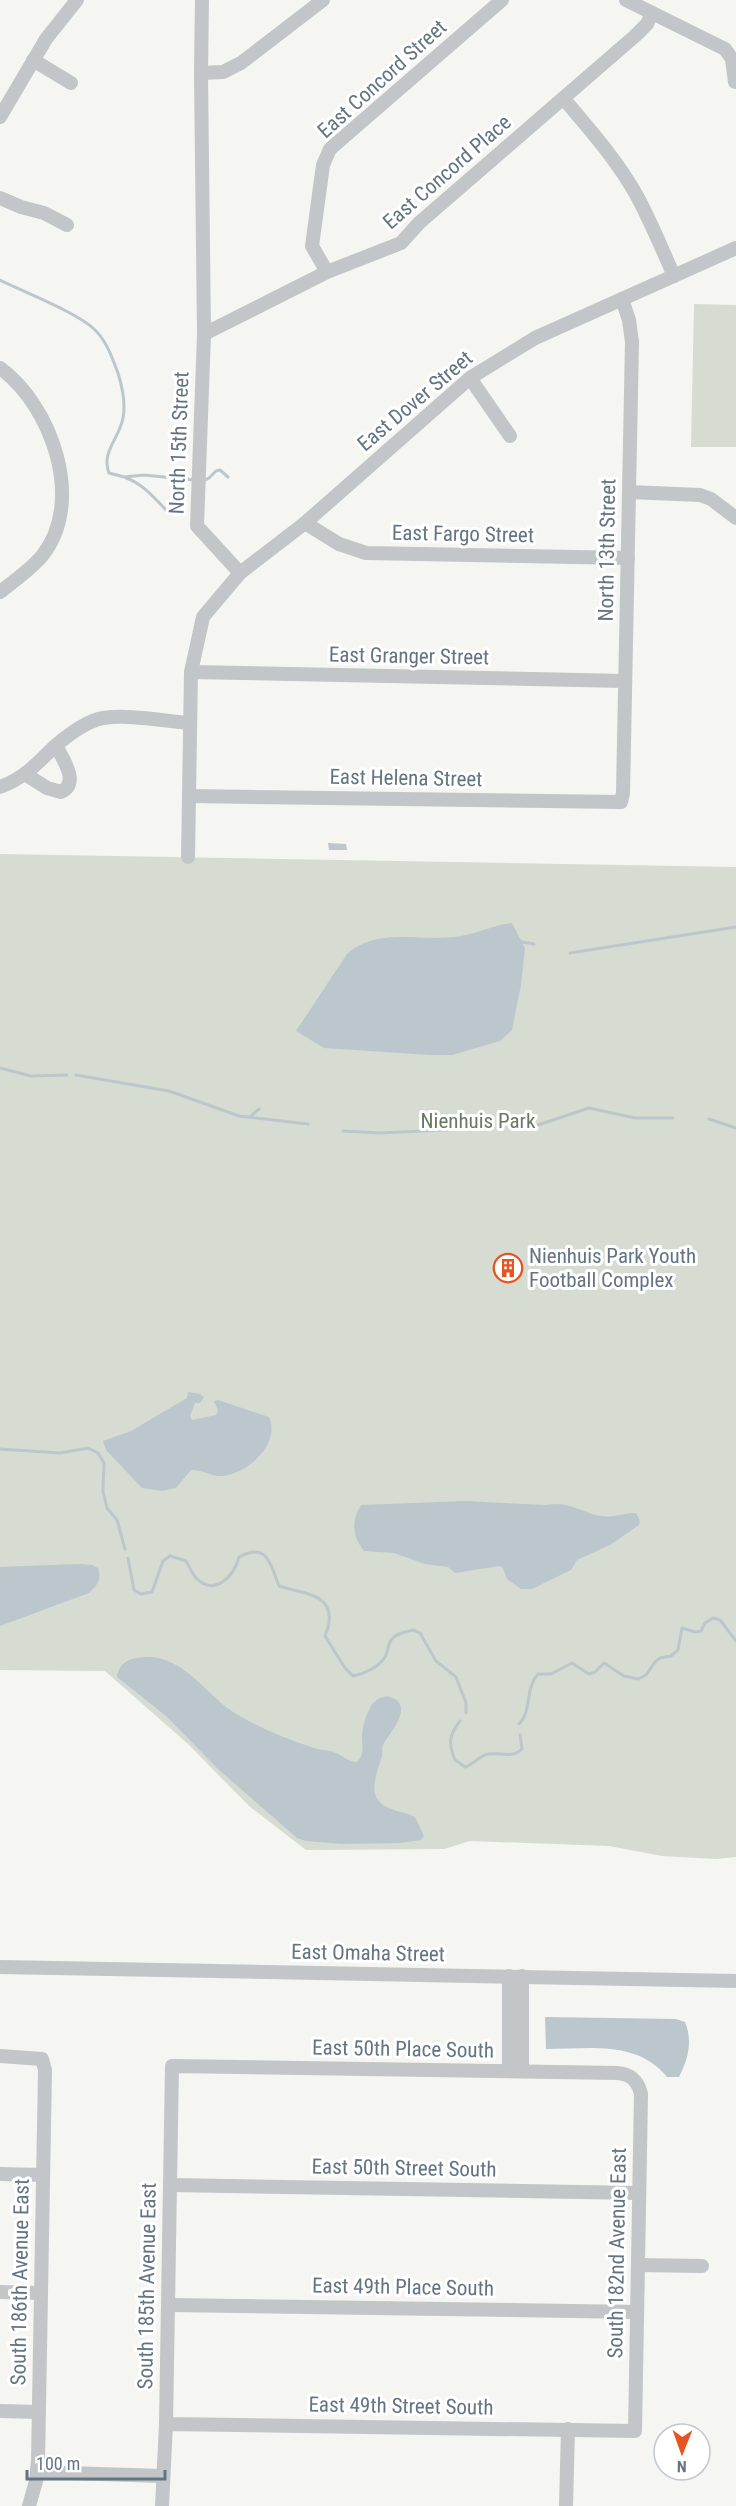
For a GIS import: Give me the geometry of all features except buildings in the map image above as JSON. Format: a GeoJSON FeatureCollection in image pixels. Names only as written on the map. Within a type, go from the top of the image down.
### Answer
{"type":"FeatureCollection","features":[{"type":"Feature","properties":{"kind":"street"},"geometry":{"type":"LineString","coordinates":[[0,117],[46,39],[77,0]]}},
{"type":"Feature","properties":{"kind":"street","name":"North 15th Street"},"geometry":{"type":"LineString","coordinates":[[202,0],[204,334],[196,526],[240,573]]}},
{"type":"Feature","properties":{"kind":"street"},"geometry":{"type":"LineString","coordinates":[[201,73],[223,72],[241,63],[323,0]]}},
{"type":"Feature","properties":{"kind":"street","name":"East Concord Street"},"geometry":{"type":"LineString","coordinates":[[327,272],[312,246],[323,165],[330,150],[502,0]]}},
{"type":"Feature","properties":{"kind":"street"},"geometry":{"type":"LineString","coordinates":[[626,0],[725,49],[732,59],[735,82]]}},
{"type":"Feature","properties":{"kind":"street","name":"East Concord Place"},"geometry":{"type":"LineString","coordinates":[[204,334],[327,272],[401,243],[419,223],[643,29],[652,13]]}},
{"type":"Feature","properties":{"kind":"street"},"geometry":{"type":"LineString","coordinates":[[33,60],[71,83]]}},
{"type":"Feature","properties":{"kind":"street"},"geometry":{"type":"LineString","coordinates":[[564,99],[606,149],[628,181],[674,276]]}},
{"type":"Feature","properties":{"kind":"street"},"geometry":{"type":"LineString","coordinates":[[0,198],[44,213],[67,225]]}},
{"type":"Feature","properties":{"kind":"street","name":"East Dover Street"},"geometry":{"type":"LineString","coordinates":[[240,573],[305,523],[470,378],[535,339],[736,248]]}},
{"type":"Feature","properties":{"kind":"street","name":"North 13th Street"},"geometry":{"type":"LineString","coordinates":[[621,802],[632,333],[622,299]]}},
{"type":"Feature","properties":{"kind":"street"},"geometry":{"type":"LineString","coordinates":[[0,368],[13,377],[35,403],[52,437],[61,479],[62,504],[54,531],[42,555],[0,592]]}},
{"type":"Feature","properties":{"kind":"street"},"geometry":{"type":"LineString","coordinates":[[470,378],[510,436]]}},
{"type":"Feature","properties":{"kind":"street"},"geometry":{"type":"LineString","coordinates":[[629,492],[700,495],[711,499],[736,518]]}},
{"type":"Feature","properties":{"kind":"street","name":"East Fargo Street"},"geometry":{"type":"LineString","coordinates":[[305,523],[339,544],[366,553],[628,558]]}},
{"type":"Feature","properties":{"kind":"street"},"geometry":{"type":"LineString","coordinates":[[188,857],[191,672],[203,617],[240,573]]}},
{"type":"Feature","properties":{"kind":"street","name":"East Granger Street"},"geometry":{"type":"LineString","coordinates":[[191,672],[625,681]]}},
{"type":"Feature","properties":{"kind":"street"},"geometry":{"type":"LineString","coordinates":[[0,787],[12,783],[37,766],[77,729],[101,718],[190,723]]}},
{"type":"Feature","properties":{"kind":"street"},"geometry":{"type":"LineString","coordinates":[[25,774],[47,788],[61,792],[66,790],[70,781],[69,775],[56,746]]}},
{"type":"Feature","properties":{"kind":"street","name":"East Helena Street"},"geometry":{"type":"LineString","coordinates":[[189,795],[621,802]]}},
{"type":"Feature","properties":{"kind":"street","name":"East Omaha Street"},"geometry":{"type":"LineString","coordinates":[[0,1967],[736,1981]]}},
{"type":"Feature","properties":{"kind":"street"},"geometry":{"type":"LineString","coordinates":[[515,2071],[516,1976]]}},
{"type":"Feature","properties":{"kind":"street","name":"South 186th Avenue East"},"geometry":{"type":"LineString","coordinates":[[0,2056],[42,2058],[45,2070],[37,2472],[29,2506]]}},
{"type":"Feature","properties":{"kind":"street","name":"East 50th Place South"},"geometry":{"type":"LineString","coordinates":[[172,2066],[617,2073],[633,2077]]}},
{"type":"Feature","properties":{"kind":"street","name":"South 185th Avenue East"},"geometry":{"type":"LineString","coordinates":[[162,2506],[166,2424],[172,2066]]}},
{"type":"Feature","properties":{"kind":"street","name":"South 182nd Avenue East"},"geometry":{"type":"LineString","coordinates":[[633,2077],[641,2094],[635,2431]]}},
{"type":"Feature","properties":{"kind":"street"},"geometry":{"type":"LineString","coordinates":[[0,2174],[43,2175]]}},
{"type":"Feature","properties":{"kind":"street","name":"East 50th Street South"},"geometry":{"type":"LineString","coordinates":[[170,2185],[638,2193]]}},
{"type":"Feature","properties":{"kind":"street"},"geometry":{"type":"LineString","coordinates":[[638,2265],[702,2266]]}},
{"type":"Feature","properties":{"kind":"street"},"geometry":{"type":"LineString","coordinates":[[0,2292],[41,2293]]}},
{"type":"Feature","properties":{"kind":"street","name":"East 49th Place South"},"geometry":{"type":"LineString","coordinates":[[168,2305],[637,2312]]}},
{"type":"Feature","properties":{"kind":"street"},"geometry":{"type":"LineString","coordinates":[[0,2411],[39,2412]]}},
{"type":"Feature","properties":{"kind":"street","name":"East 49th Street South"},"geometry":{"type":"LineString","coordinates":[[166,2424],[635,2431]]}},
{"type":"Feature","properties":{"kind":"street"},"geometry":{"type":"LineString","coordinates":[[566,2506],[567,2430]]}},
{"type":"Feature","properties":{"kind":"street"},"geometry":{"type":"LineString","coordinates":[[37,2472],[162,2476]]}},
{"type":"Feature","properties":{"kind":"green space"},"geometry":{"type":"Polygon","coordinates":[[[694,304],[736,305],[736,447],[691,447],[694,304]]]}},
{"type":"Feature","properties":{"kind":"green space","name":"Nienhuis Park"},"geometry":{"type":"Polygon","coordinates":[[[0,854],[736,867],[736,1857],[716,1859],[662,1856],[609,1846],[470,1841],[444,1849],[306,1850],[249,1806],[188,1744],[105,1671],[0,1670],[0,854]]]}},
{"type":"Feature","properties":{"kind":"shaded area"},"geometry":{"type":"Polygon","coordinates":[[[328,843],[346,844],[347,850],[329,850],[328,843]]]}},
{"type":"Feature","properties":{"kind":"shaded area"},"geometry":{"type":"Polygon","coordinates":[[[512,923],[525,948],[521,985],[512,1030],[500,1041],[452,1055],[430,1055],[324,1048],[296,1031],[347,954],[360,945],[387,938],[461,936],[512,923]]]}},
{"type":"Feature","properties":{"kind":"shaded area"},"geometry":{"type":"Polygon","coordinates":[[[188,1392],[204,1397],[200,1403],[195,1403],[190,1416],[192,1420],[216,1415],[218,1410],[214,1401],[218,1400],[269,1417],[270,1437],[266,1447],[252,1463],[233,1474],[219,1476],[191,1470],[176,1488],[162,1491],[142,1488],[106,1450],[103,1441],[131,1431],[187,1398],[188,1392]]]}},
{"type":"Feature","properties":{"kind":"shaded area"},"geometry":{"type":"Polygon","coordinates":[[[466,1501],[562,1504],[602,1516],[636,1513],[640,1521],[639,1525],[610,1545],[577,1560],[571,1570],[532,1589],[521,1589],[507,1579],[503,1568],[499,1566],[455,1573],[448,1567],[425,1564],[394,1553],[364,1551],[355,1534],[354,1523],[361,1505],[466,1501]]]}},
{"type":"Feature","properties":{"kind":"shaded area"},"geometry":{"type":"Polygon","coordinates":[[[79,1564],[98,1568],[98,1582],[89,1593],[0,1626],[0,1567],[79,1564]]]}},
{"type":"Feature","properties":{"kind":"shaded area"},"geometry":{"type":"Polygon","coordinates":[[[152,1657],[177,1665],[227,1708],[247,1720],[314,1748],[334,1752],[354,1762],[360,1759],[362,1753],[363,1729],[371,1706],[377,1700],[385,1697],[397,1701],[401,1706],[401,1712],[383,1746],[375,1795],[381,1804],[390,1809],[415,1817],[424,1836],[421,1840],[400,1843],[342,1844],[297,1838],[218,1769],[166,1716],[117,1677],[125,1662],[135,1658],[152,1657]]]}},
{"type":"Feature","properties":{"kind":"shaded area"},"geometry":{"type":"Polygon","coordinates":[[[545,2017],[676,2019],[685,2022],[689,2043],[685,2064],[679,2077],[667,2077],[655,2065],[627,2052],[595,2048],[546,2049],[545,2017]]]}},
{"type":"Feature","properties":{"kind":"waterway"},"geometry":{"type":"LineString","coordinates":[[0,280],[75,316],[94,329],[105,344],[118,373],[124,406],[121,426],[107,458],[109,473],[124,477],[144,475],[194,480]]}},
{"type":"Feature","properties":{"kind":"waterway"},"geometry":{"type":"LineString","coordinates":[[203,481],[220,470],[228,477]]}},
{"type":"Feature","properties":{"kind":"waterway"},"geometry":{"type":"LineString","coordinates":[[126,478],[144,489],[170,514]]}},
{"type":"Feature","properties":{"kind":"waterway"},"geometry":{"type":"LineString","coordinates":[[570,953],[736,927]]}},
{"type":"Feature","properties":{"kind":"waterway"},"geometry":{"type":"LineString","coordinates":[[522,942],[534,944]]}},
{"type":"Feature","properties":{"kind":"waterway"},"geometry":{"type":"LineString","coordinates":[[0,1068],[31,1076],[67,1075]]}},
{"type":"Feature","properties":{"kind":"waterway"},"geometry":{"type":"LineString","coordinates":[[76,1075],[169,1091],[239,1116],[308,1124]]}},
{"type":"Feature","properties":{"kind":"waterway"},"geometry":{"type":"LineString","coordinates":[[535,1126],[589,1108],[635,1118],[673,1118]]}},
{"type":"Feature","properties":{"kind":"waterway"},"geometry":{"type":"LineString","coordinates":[[251,1116],[259,1109]]}},
{"type":"Feature","properties":{"kind":"waterway"},"geometry":{"type":"LineString","coordinates":[[709,1119],[736,1128]]}},
{"type":"Feature","properties":{"kind":"waterway"},"geometry":{"type":"LineString","coordinates":[[343,1131],[380,1133],[486,1128]]}},
{"type":"Feature","properties":{"kind":"waterway"},"geometry":{"type":"LineString","coordinates":[[0,1449],[60,1453],[88,1448],[98,1453],[104,1463],[103,1491],[107,1508],[117,1520],[125,1549]]}},
{"type":"Feature","properties":{"kind":"waterway"},"geometry":{"type":"LineString","coordinates":[[128,1558],[134,1590],[141,1594],[152,1592],[163,1561],[170,1556],[186,1561],[196,1578],[203,1583],[217,1585],[233,1571],[239,1557],[256,1552],[262,1554],[267,1558],[279,1586],[313,1595],[326,1605],[329,1622],[325,1636],[345,1668],[353,1676],[375,1667],[385,1657],[393,1638],[413,1630],[420,1633],[436,1661],[456,1677],[466,1703],[466,1713]]}},
{"type":"Feature","properties":{"kind":"waterway"},"geometry":{"type":"LineString","coordinates":[[519,1724],[526,1713],[531,1686],[538,1674],[551,1674],[572,1663],[589,1674],[595,1672],[604,1663],[624,1676],[638,1679],[646,1675],[660,1658],[671,1656],[678,1650],[682,1628],[695,1632],[701,1631],[705,1623],[713,1618],[720,1620],[736,1641]]}},
{"type":"Feature","properties":{"kind":"waterway"},"geometry":{"type":"LineString","coordinates":[[460,1721],[452,1735],[451,1749],[455,1760],[465,1767],[488,1754],[518,1752],[522,1749],[520,1735]]}},
{"type":"Feature","properties":{"kind":"place","name":"Nienhuis Park Youth Football Complex"},"geometry":{"type":"Point","coordinates":[508,1268]}}]}
